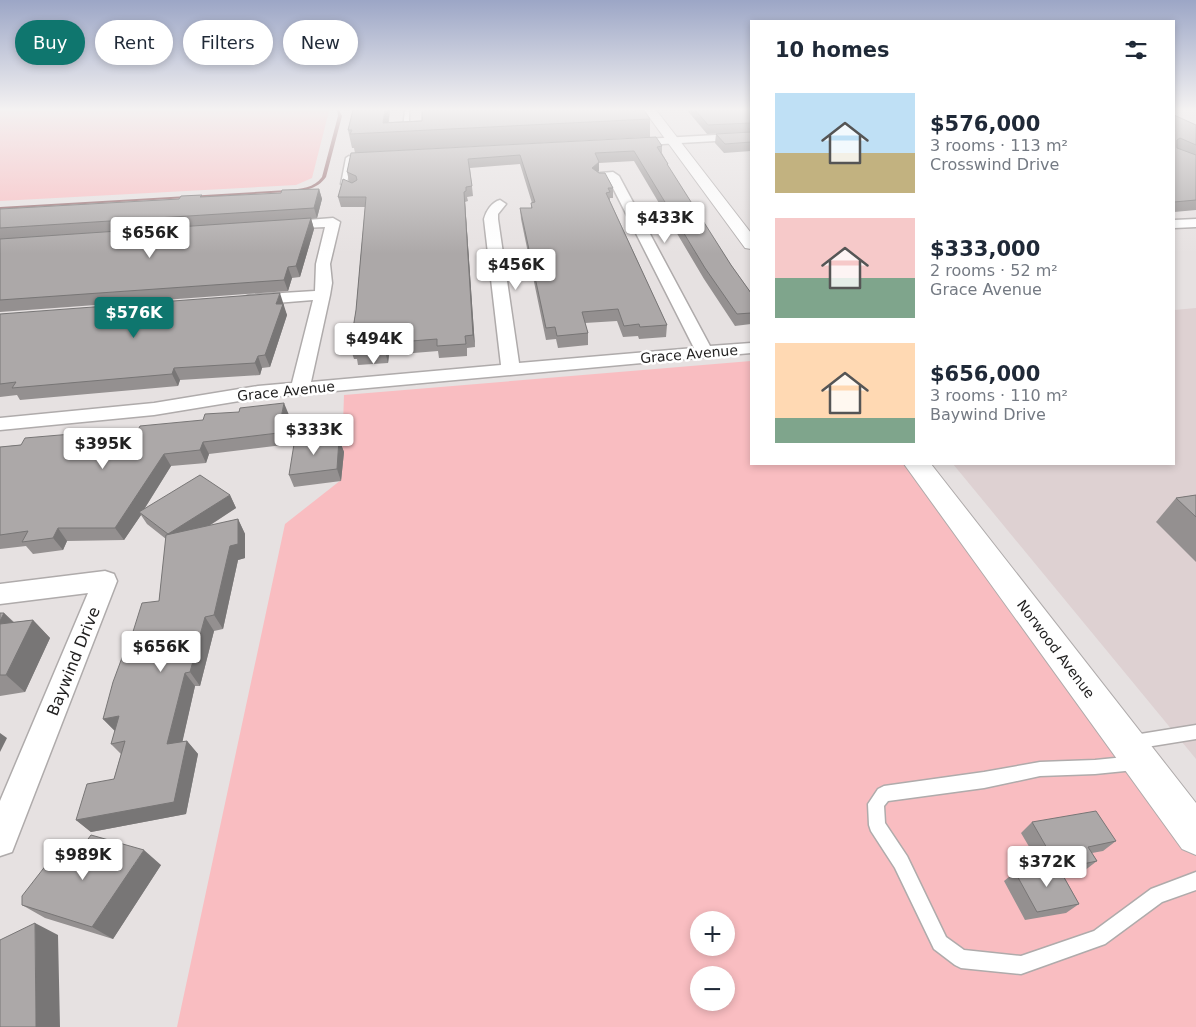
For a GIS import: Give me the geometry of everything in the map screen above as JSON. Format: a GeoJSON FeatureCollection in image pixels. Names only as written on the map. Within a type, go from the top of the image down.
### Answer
{"type":"FeatureCollection","features":[{"type":"Feature","properties":{"kind":"main road"},"geometry":{"type":"LineString","coordinates":[[686,158],[750,243]]}},
{"type":"Feature","properties":{"kind":"main road","name":"Norwood Avenue"},"geometry":{"type":"LineString","coordinates":[[917,465],[1196,835]]}},
{"type":"Feature","properties":{"kind":"street"},"geometry":{"type":"LineString","coordinates":[[600,177],[613,176],[705,352]]}},
{"type":"Feature","properties":{"kind":"street"},"geometry":{"type":"LineString","coordinates":[[500,204],[492,213],[491,219],[510,370]]}},
{"type":"Feature","properties":{"kind":"street"},"geometry":{"type":"LineString","coordinates":[[264,227],[333,222],[323,264],[322,295],[300,388]]}},
{"type":"Feature","properties":{"kind":"street"},"geometry":{"type":"LineString","coordinates":[[1175,224],[1196,223]]}},
{"type":"Feature","properties":{"kind":"street"},"geometry":{"type":"LineString","coordinates":[[234,301],[322,295]]}},
{"type":"Feature","properties":{"kind":"street","name":"Grace Avenue"},"geometry":{"type":"LineString","coordinates":[[0,424],[154,409],[258,392],[750,348]]}},
{"type":"Feature","properties":{"kind":"street","name":"Baywind Drive"},"geometry":{"type":"LineString","coordinates":[[0,594],[105,581],[0,840]]}},
{"type":"Feature","properties":{"kind":"lane"},"geometry":{"type":"LineString","coordinates":[[354,158],[344,184],[355,189]]}},
{"type":"Feature","properties":{"kind":"lane"},"geometry":{"type":"LineString","coordinates":[[1196,732],[1095,767],[1040,770],[884,794],[876,804],[877,825],[901,862],[940,943],[960,959],[1021,964],[1030,962],[1099,938],[1157,895],[1196,881]]}},
{"type":"Feature","properties":{"kind":"shaded area"},"geometry":{"type":"Polygon","coordinates":[[[0,158],[317,158],[312,178],[296,185],[0,201],[0,158]]]}},
{"type":"Feature","properties":{"kind":"shaded area"},"geometry":{"type":"Polygon","coordinates":[[[1196,308],[1196,759],[954,465],[1175,465],[1175,310],[1196,308]]]}},
{"type":"Feature","properties":{"kind":"shaded area"},"geometry":{"type":"Polygon","coordinates":[[[750,361],[750,465],[914,465],[1196,838],[1196,1027],[177,1027],[285,524],[341,480],[344,395],[750,361]]]}},
{"type":"Feature","properties":{"kind":"building"},"geometry":{"type":"Polygon","coordinates":[[[350,158],[482,158],[468,159],[472,186],[466,187],[464,192],[473,335],[465,336],[466,344],[437,346],[437,339],[386,343],[385,351],[355,353],[356,347],[350,347],[356,310],[366,197],[338,197],[343,179],[352,183],[357,180],[356,176],[347,172],[350,158]]]}},
{"type":"Feature","properties":{"kind":"building"},"geometry":{"type":"Polygon","coordinates":[[[521,158],[597,158],[599,162],[592,168],[599,173],[605,173],[613,188],[608,188],[610,192],[606,193],[667,325],[640,327],[639,324],[624,326],[618,309],[582,312],[588,333],[557,336],[555,327],[546,328],[520,208],[532,208],[531,203],[535,202],[521,158]]]}},
{"type":"Feature","properties":{"kind":"building"},"geometry":{"type":"Polygon","coordinates":[[[638,158],[664,158],[731,265],[750,292],[750,313],[737,314],[705,268],[638,158]]]}},
{"type":"Feature","properties":{"kind":"building"},"geometry":{"type":"Polygon","coordinates":[[[1175,158],[1196,158],[1196,200],[1175,202],[1175,158]]]}},
{"type":"Feature","properties":{"kind":"building"},"geometry":{"type":"Polygon","coordinates":[[[319,189],[314,208],[0,228],[0,209],[179,199],[181,196],[202,195],[200,197],[281,193],[282,190],[319,189]]]}},
{"type":"Feature","properties":{"kind":"building"},"geometry":{"type":"Polygon","coordinates":[[[311,218],[296,266],[288,267],[284,280],[0,300],[0,239],[311,218]]]}},
{"type":"Feature","properties":{"kind":"building"},"geometry":{"type":"Polygon","coordinates":[[[280,293],[276,304],[283,304],[265,355],[258,356],[255,363],[174,368],[172,374],[12,388],[16,382],[0,384],[0,314],[280,293]]]}},
{"type":"Feature","properties":{"kind":"building"},"geometry":{"type":"Polygon","coordinates":[[[284,403],[278,433],[203,442],[200,450],[164,454],[115,528],[58,528],[53,538],[22,542],[28,531],[0,535],[0,447],[21,445],[25,438],[95,432],[92,437],[137,432],[140,426],[203,420],[205,414],[239,412],[240,408],[284,403]]]}},
{"type":"Feature","properties":{"kind":"building"},"geometry":{"type":"Polygon","coordinates":[[[318,436],[317,442],[339,439],[337,469],[289,475],[295,438],[318,436]]]}},
{"type":"Feature","properties":{"kind":"building"},"geometry":{"type":"Polygon","coordinates":[[[200,475],[230,495],[168,534],[139,512],[200,475]]]}},
{"type":"Feature","properties":{"kind":"building"},"geometry":{"type":"Polygon","coordinates":[[[1196,495],[1196,517],[1176,498],[1196,495]]]}},
{"type":"Feature","properties":{"kind":"building"},"geometry":{"type":"Polygon","coordinates":[[[238,519],[238,544],[230,546],[214,615],[205,617],[190,672],[185,673],[167,744],[187,741],[174,802],[76,820],[87,784],[114,779],[125,741],[111,744],[119,716],[103,719],[113,682],[123,655],[126,654],[142,603],[159,601],[166,535],[238,519]]]}},
{"type":"Feature","properties":{"kind":"building"},"geometry":{"type":"Polygon","coordinates":[[[0,613],[4,613],[0,621],[0,613]]]}},
{"type":"Feature","properties":{"kind":"building"},"geometry":{"type":"Polygon","coordinates":[[[33,620],[6,675],[0,675],[0,624],[33,620]]]}},
{"type":"Feature","properties":{"kind":"building"},"geometry":{"type":"Polygon","coordinates":[[[1096,811],[1116,841],[1088,847],[1097,861],[1059,869],[1032,822],[1096,811]]]}},
{"type":"Feature","properties":{"kind":"building"},"geometry":{"type":"Polygon","coordinates":[[[91,835],[144,850],[92,927],[22,905],[22,896],[50,860],[68,866],[91,835]]]}},
{"type":"Feature","properties":{"kind":"building"},"geometry":{"type":"Polygon","coordinates":[[[1057,865],[1079,904],[1037,912],[1015,872],[1057,865]]]}},
{"type":"Feature","properties":{"kind":"building"},"geometry":{"type":"Polygon","coordinates":[[[35,923],[36,1027],[0,1027],[0,940],[35,923]]]}},
{"type":"Feature","properties":{"kind":"waterway"},"geometry":{"type":"LineString","coordinates":[[0,208],[298,190],[309,188],[321,181],[324,177],[329,158]]}}]}
